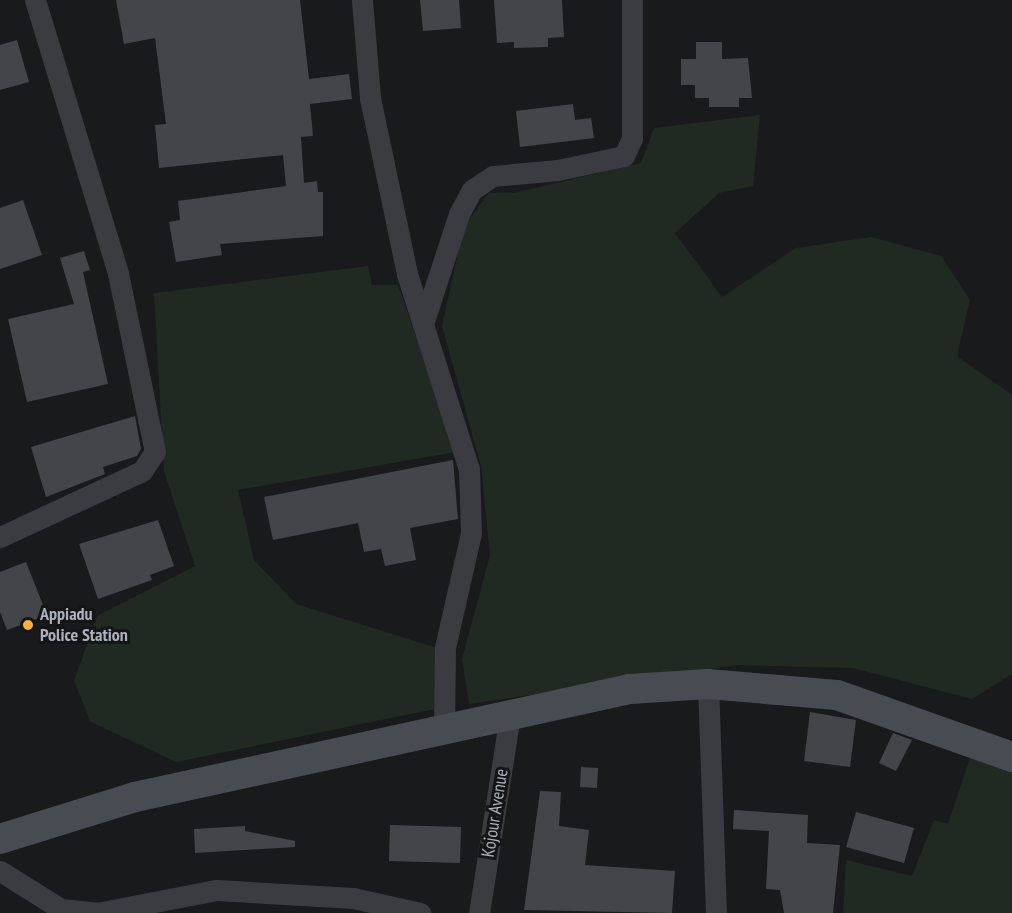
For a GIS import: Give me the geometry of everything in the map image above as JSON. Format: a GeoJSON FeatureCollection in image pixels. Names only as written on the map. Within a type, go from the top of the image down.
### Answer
{"type":"FeatureCollection","features":[{"type":"Feature","properties":{"kind":"street"},"geometry":{"type":"LineString","coordinates":[[0,537],[142,471],[155,452],[118,273],[35,0]]}},
{"type":"Feature","properties":{"kind":"street"},"geometry":{"type":"LineString","coordinates":[[362,0],[372,108],[423,324],[469,469],[471,532],[445,647],[444,727]]}},
{"type":"Feature","properties":{"kind":"street"},"geometry":{"type":"LineString","coordinates":[[423,324],[459,214],[472,190],[493,176],[558,170],[624,156],[632,138],[632,0]]}},
{"type":"Feature","properties":{"kind":"street"},"geometry":{"type":"LineString","coordinates":[[0,839],[135,797],[444,727],[630,689],[708,684],[837,694],[1012,757]]}},
{"type":"Feature","properties":{"kind":"street"},"geometry":{"type":"LineString","coordinates":[[708,684],[716,913]]}},
{"type":"Feature","properties":{"kind":"street","name":"Kojour Avenue"},"geometry":{"type":"LineString","coordinates":[[479,913],[510,714]]}},
{"type":"Feature","properties":{"kind":"street"},"geometry":{"type":"LineString","coordinates":[[0,871],[62,909],[97,913],[218,890],[353,898],[420,913]]}},
{"type":"Feature","properties":{"kind":"shaded area"},"geometry":{"type":"Polygon","coordinates":[[[760,115],[753,186],[719,193],[675,233],[722,297],[796,248],[871,237],[941,256],[970,300],[957,356],[1012,395],[1012,674],[972,699],[853,668],[737,665],[469,704],[462,659],[490,555],[481,466],[442,326],[464,226],[489,193],[514,193],[641,163],[654,128],[760,115]]]}},
{"type":"Feature","properties":{"kind":"shaded area"},"geometry":{"type":"Polygon","coordinates":[[[368,266],[372,285],[398,285],[456,452],[238,490],[254,560],[296,604],[440,649],[440,708],[176,762],[91,722],[74,681],[97,616],[195,566],[164,471],[154,293],[368,266]]]}},
{"type":"Feature","properties":{"kind":"shaded area"},"geometry":{"type":"Polygon","coordinates":[[[972,752],[1012,770],[1012,913],[843,913],[846,860],[912,876],[934,820],[948,824],[972,752]]]}},
{"type":"Feature","properties":{"kind":"building"},"geometry":{"type":"Polygon","coordinates":[[[116,0],[300,0],[309,79],[349,74],[352,99],[310,104],[313,136],[301,137],[304,183],[317,181],[318,192],[323,192],[323,236],[220,244],[222,255],[176,262],[169,222],[180,220],[178,201],[286,186],[283,155],[159,168],[155,125],[166,124],[155,38],[124,44],[116,0]]]}},
{"type":"Feature","properties":{"kind":"building"},"geometry":{"type":"Polygon","coordinates":[[[420,0],[459,0],[461,28],[423,31],[420,0]]]}},
{"type":"Feature","properties":{"kind":"building"},"geometry":{"type":"Polygon","coordinates":[[[494,0],[562,0],[564,37],[548,38],[548,47],[514,48],[514,42],[497,43],[494,0]]]}},
{"type":"Feature","properties":{"kind":"building"},"geometry":{"type":"Polygon","coordinates":[[[17,40],[29,82],[0,90],[0,45],[17,40]]]}},
{"type":"Feature","properties":{"kind":"building"},"geometry":{"type":"Polygon","coordinates":[[[696,42],[722,42],[722,59],[748,58],[752,98],[739,98],[739,107],[709,107],[709,98],[695,98],[695,85],[681,85],[681,59],[696,59],[696,42]]]}},
{"type":"Feature","properties":{"kind":"building"},"geometry":{"type":"Polygon","coordinates":[[[573,104],[575,120],[591,118],[594,138],[520,147],[516,111],[573,104]]]}},
{"type":"Feature","properties":{"kind":"building"},"geometry":{"type":"Polygon","coordinates":[[[23,200],[42,255],[0,269],[0,208],[23,200]]]}},
{"type":"Feature","properties":{"kind":"building"},"geometry":{"type":"Polygon","coordinates":[[[84,251],[90,270],[83,272],[108,384],[27,402],[8,319],[74,304],[60,258],[84,251]]]}},
{"type":"Feature","properties":{"kind":"building"},"geometry":{"type":"Polygon","coordinates":[[[135,416],[141,449],[137,456],[103,467],[105,474],[46,497],[31,447],[135,416]]]}},
{"type":"Feature","properties":{"kind":"building"},"geometry":{"type":"Polygon","coordinates":[[[453,460],[458,519],[410,528],[416,560],[385,566],[381,549],[364,552],[358,523],[273,540],[264,497],[453,460]]]}},
{"type":"Feature","properties":{"kind":"building"},"geometry":{"type":"Polygon","coordinates":[[[158,520],[174,566],[150,575],[152,580],[98,599],[79,544],[158,520]]]}},
{"type":"Feature","properties":{"kind":"building"},"geometry":{"type":"Polygon","coordinates":[[[26,562],[47,615],[7,630],[0,612],[0,572],[26,562]]]}},
{"type":"Feature","properties":{"kind":"building"},"geometry":{"type":"Polygon","coordinates":[[[810,712],[856,720],[850,767],[804,761],[810,712]]]}},
{"type":"Feature","properties":{"kind":"building"},"geometry":{"type":"Polygon","coordinates":[[[893,733],[912,740],[896,771],[879,763],[893,733]]]}},
{"type":"Feature","properties":{"kind":"building"},"geometry":{"type":"Polygon","coordinates":[[[581,767],[598,768],[597,788],[580,787],[581,767]]]}},
{"type":"Feature","properties":{"kind":"building"},"geometry":{"type":"Polygon","coordinates":[[[540,791],[561,792],[559,826],[589,830],[585,865],[675,871],[672,913],[524,910],[540,791]]]}},
{"type":"Feature","properties":{"kind":"building"},"geometry":{"type":"Polygon","coordinates":[[[734,810],[808,815],[807,843],[840,845],[833,913],[784,913],[780,890],[766,889],[769,831],[733,829],[734,810]]]}},
{"type":"Feature","properties":{"kind":"building"},"geometry":{"type":"Polygon","coordinates":[[[856,812],[914,828],[904,863],[846,847],[856,812]]]}},
{"type":"Feature","properties":{"kind":"building"},"geometry":{"type":"Polygon","coordinates":[[[390,825],[461,827],[460,863],[389,861],[390,825]]]}},
{"type":"Feature","properties":{"kind":"building"},"geometry":{"type":"Polygon","coordinates":[[[245,826],[245,831],[295,841],[295,847],[195,853],[194,829],[245,826]]]}},
{"type":"Feature","properties":{"kind":"place","name":"Appiadu Police Station"},"geometry":{"type":"Point","coordinates":[28,625]}}]}
